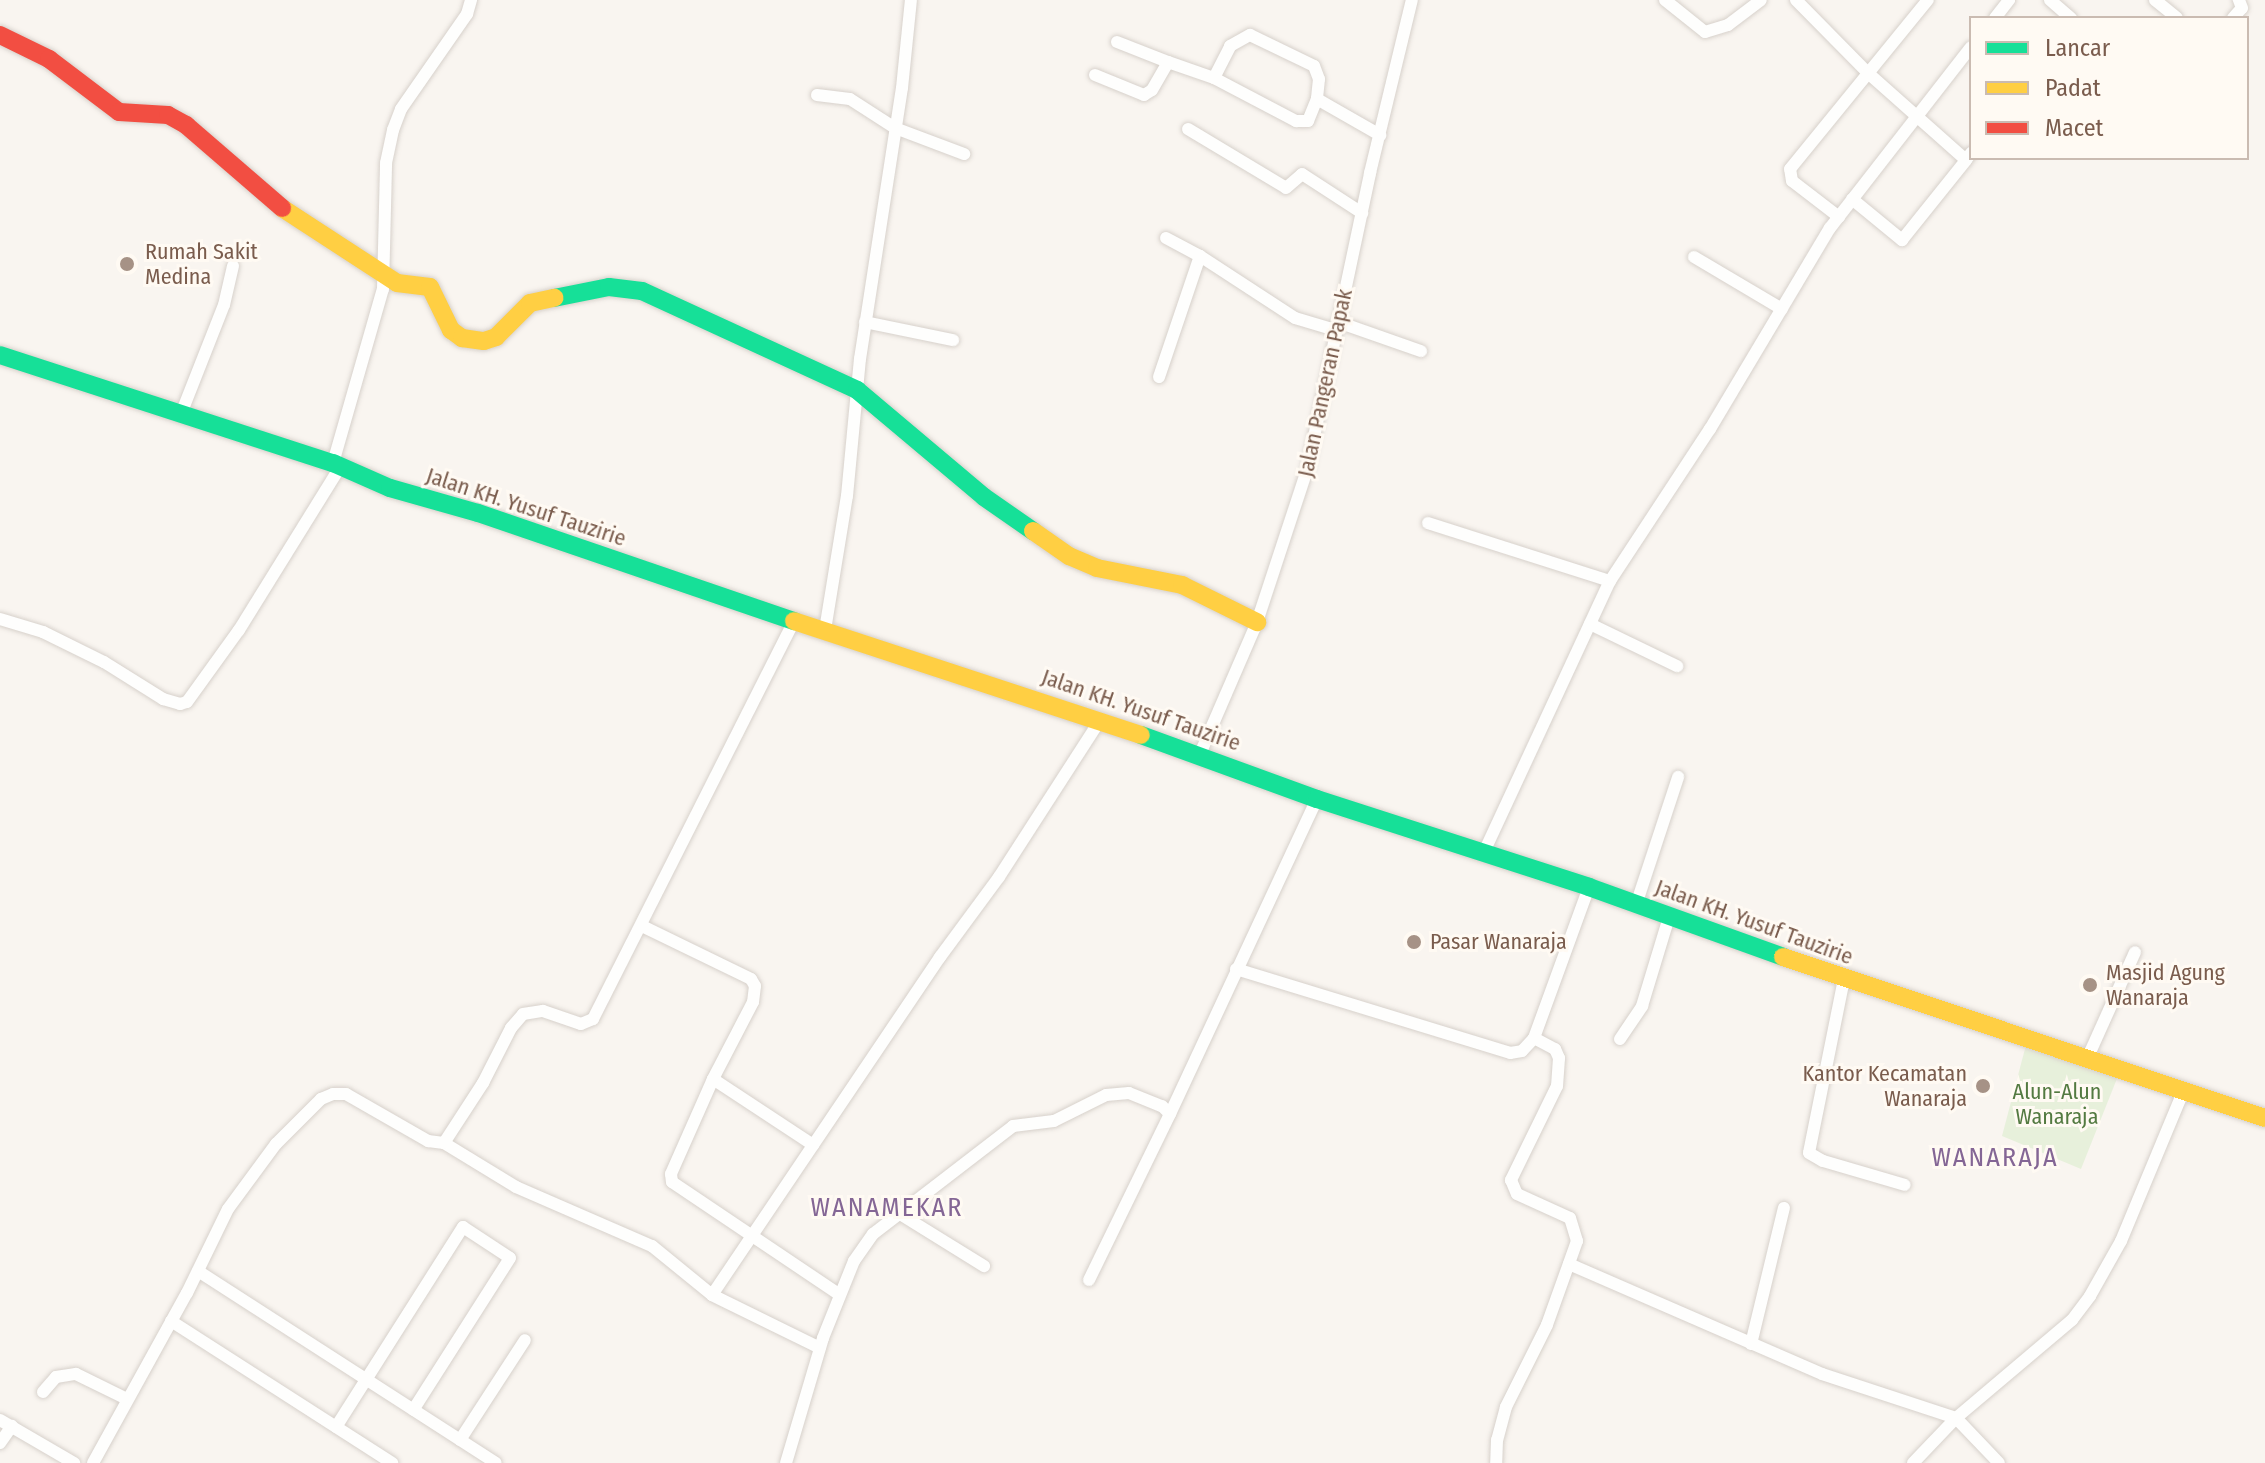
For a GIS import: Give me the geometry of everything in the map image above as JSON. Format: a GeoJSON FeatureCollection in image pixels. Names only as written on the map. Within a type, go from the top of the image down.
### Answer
{"type":"FeatureCollection","features":[{"type":"Feature","properties":{"kind":"main road"},"geometry":{"type":"LineString","coordinates":[[0,35],[49,59],[119,112],[174,117],[277,205],[384,277],[403,286],[430,287],[451,330],[471,340],[491,340],[500,335],[530,303],[624,287],[727,328],[857,390],[984,497],[1069,556],[1097,568],[1182,585],[1257,622]]}},
{"type":"Feature","properties":{"kind":"main road","name":"Jalan KH. Yusuf Tauzirie"},"geometry":{"type":"LineString","coordinates":[[0,355],[336,465],[390,488],[478,513],[794,621],[1100,720],[1317,799],[1589,887],[1844,979],[2265,1118]]}},
{"type":"Feature","properties":{"kind":"street"},"geometry":{"type":"LineString","coordinates":[[0,619],[43,632],[80,650],[163,699],[180,704],[187,702],[280,567],[336,465],[384,277],[386,163],[393,130],[401,109],[467,14],[471,0]]}},
{"type":"Feature","properties":{"kind":"street"},"geometry":{"type":"LineString","coordinates":[[825,630],[847,496],[865,322],[911,0]]}},
{"type":"Feature","properties":{"kind":"street","name":"Jalan Pangeran Papak"},"geometry":{"type":"LineString","coordinates":[[1200,754],[1257,622],[1307,470],[1336,326],[1412,0]]}},
{"type":"Feature","properties":{"kind":"street"},"geometry":{"type":"LineString","coordinates":[[1665,0],[1705,32],[1728,25],[1761,0]]}},
{"type":"Feature","properties":{"kind":"street"},"geometry":{"type":"LineString","coordinates":[[1796,0],[1868,73],[1968,156],[1902,240],[1852,199]]}},
{"type":"Feature","properties":{"kind":"street"},"geometry":{"type":"LineString","coordinates":[[1839,217],[1792,181],[1790,169],[1928,0]]}},
{"type":"Feature","properties":{"kind":"street"},"geometry":{"type":"LineString","coordinates":[[1997,16],[2009,0]]}},
{"type":"Feature","properties":{"kind":"street"},"geometry":{"type":"LineString","coordinates":[[2050,0],[2069,16]]}},
{"type":"Feature","properties":{"kind":"street"},"geometry":{"type":"LineString","coordinates":[[2155,0],[2175,16]]}},
{"type":"Feature","properties":{"kind":"street"},"geometry":{"type":"LineString","coordinates":[[1117,42],[1214,78],[1300,123],[1308,121],[1317,99],[1319,79],[1314,66],[1250,35],[1230,46],[1214,78]]}},
{"type":"Feature","properties":{"kind":"street"},"geometry":{"type":"LineString","coordinates":[[1484,852],[1610,581],[1710,429],[1839,217],[1915,115],[1969,49]]}},
{"type":"Feature","properties":{"kind":"street"},"geometry":{"type":"LineString","coordinates":[[1095,75],[1144,95],[1152,90],[1168,62]]}},
{"type":"Feature","properties":{"kind":"street"},"geometry":{"type":"LineString","coordinates":[[817,95],[850,99],[895,128],[964,154]]}},
{"type":"Feature","properties":{"kind":"street"},"geometry":{"type":"LineString","coordinates":[[1317,99],[1380,135]]}},
{"type":"Feature","properties":{"kind":"street"},"geometry":{"type":"LineString","coordinates":[[1188,129],[1286,188],[1302,174],[1362,213]]}},
{"type":"Feature","properties":{"kind":"street"},"geometry":{"type":"LineString","coordinates":[[1166,238],[1200,256],[1295,318],[1336,326],[1421,351]]}},
{"type":"Feature","properties":{"kind":"street"},"geometry":{"type":"LineString","coordinates":[[1159,377],[1200,256]]}},
{"type":"Feature","properties":{"kind":"street"},"geometry":{"type":"LineString","coordinates":[[1694,257],[1782,309]]}},
{"type":"Feature","properties":{"kind":"street"},"geometry":{"type":"LineString","coordinates":[[181,414],[224,305],[233,266]]}},
{"type":"Feature","properties":{"kind":"street"},"geometry":{"type":"LineString","coordinates":[[865,322],[953,340]]}},
{"type":"Feature","properties":{"kind":"street"},"geometry":{"type":"LineString","coordinates":[[1428,523],[1610,581]]}},
{"type":"Feature","properties":{"kind":"street"},"geometry":{"type":"LineString","coordinates":[[444,1143],[483,1083],[516,1020],[530,1011],[543,1011],[581,1024],[589,1022],[642,926],[794,621]]}},
{"type":"Feature","properties":{"kind":"street"},"geometry":{"type":"LineString","coordinates":[[1590,624],[1677,666]]}},
{"type":"Feature","properties":{"kind":"street"},"geometry":{"type":"LineString","coordinates":[[712,1295],[940,957],[999,877],[1100,720]]}},
{"type":"Feature","properties":{"kind":"street"},"geometry":{"type":"LineString","coordinates":[[1636,905],[1678,777]]}},
{"type":"Feature","properties":{"kind":"street"},"geometry":{"type":"LineString","coordinates":[[1089,1280],[1317,799]]}},
{"type":"Feature","properties":{"kind":"street"},"geometry":{"type":"LineString","coordinates":[[1236,969],[1510,1053],[1522,1051],[1534,1038],[1589,887]]}},
{"type":"Feature","properties":{"kind":"street"},"geometry":{"type":"LineString","coordinates":[[1620,1039],[1642,1006],[1669,917]]}},
{"type":"Feature","properties":{"kind":"street"},"geometry":{"type":"LineString","coordinates":[[642,926],[751,979],[755,986],[753,1002],[713,1079],[671,1180],[750,1238],[840,1295]]}},
{"type":"Feature","properties":{"kind":"street"},"geometry":{"type":"LineString","coordinates":[[2087,1059],[2135,952]]}},
{"type":"Feature","properties":{"kind":"street"},"geometry":{"type":"LineString","coordinates":[[1844,979],[1809,1153],[1823,1161],[1905,1185]]}},
{"type":"Feature","properties":{"kind":"street"},"geometry":{"type":"LineString","coordinates":[[1496,1463],[1497,1440],[1506,1407],[1547,1325],[1577,1241],[1575,1224],[1570,1218],[1517,1194],[1512,1187],[1513,1172],[1557,1086],[1560,1070],[1555,1049],[1534,1038]]}},
{"type":"Feature","properties":{"kind":"street"},"geometry":{"type":"LineString","coordinates":[[713,1079],[813,1145]]}},
{"type":"Feature","properties":{"kind":"street"},"geometry":{"type":"LineString","coordinates":[[1913,1463],[1956,1418],[2072,1320],[2090,1296],[2121,1241],[2183,1092]]}},
{"type":"Feature","properties":{"kind":"street"},"geometry":{"type":"LineString","coordinates":[[786,1463],[820,1348],[840,1295],[867,1240],[1013,1126],[1054,1121],[1106,1095],[1129,1093],[1162,1106],[1170,1114]]}},
{"type":"Feature","properties":{"kind":"street"},"geometry":{"type":"LineString","coordinates":[[93,1463],[198,1271],[228,1209],[276,1144],[328,1095],[346,1094],[428,1141],[444,1143],[516,1187],[652,1246],[712,1295],[820,1348]]}},
{"type":"Feature","properties":{"kind":"street"},"geometry":{"type":"LineString","coordinates":[[1751,1344],[1784,1208]]}},
{"type":"Feature","properties":{"kind":"street"},"geometry":{"type":"LineString","coordinates":[[900,1214],[984,1266]]}},
{"type":"Feature","properties":{"kind":"street"},"geometry":{"type":"LineString","coordinates":[[336,1427],[463,1227],[510,1258],[413,1410]]}},
{"type":"Feature","properties":{"kind":"street"},"geometry":{"type":"LineString","coordinates":[[1569,1264],[1822,1374],[1956,1418],[1999,1463]]}},
{"type":"Feature","properties":{"kind":"street"},"geometry":{"type":"LineString","coordinates":[[198,1271],[496,1463]]}},
{"type":"Feature","properties":{"kind":"street"},"geometry":{"type":"LineString","coordinates":[[171,1321],[392,1463]]}},
{"type":"Feature","properties":{"kind":"street"},"geometry":{"type":"LineString","coordinates":[[460,1440],[525,1340]]}},
{"type":"Feature","properties":{"kind":"street"},"geometry":{"type":"LineString","coordinates":[[43,1392],[56,1377],[76,1374],[127,1399]]}},
{"type":"Feature","properties":{"kind":"street"},"geometry":{"type":"LineString","coordinates":[[0,1443],[6,1423],[74,1463]]}},
{"type":"Feature","properties":{"kind":"green space","name":"Alun-Alun Wanaraja"},"geometry":{"type":"Polygon","coordinates":[[[2026,1045],[2118,1076],[2081,1169],[2002,1136],[2026,1045]]]}},
{"type":"Feature","properties":{"kind":"traffic: fast"},"geometry":{"type":"LineString","coordinates":[[554,298],[609,287],[642,291],[857,390],[984,497],[1033,531]]}},
{"type":"Feature","properties":{"kind":"traffic: fast"},"geometry":{"type":"LineString","coordinates":[[0,355],[333,463],[390,488],[478,513],[794,621]]}},
{"type":"Feature","properties":{"kind":"traffic: fast"},"geometry":{"type":"LineString","coordinates":[[1141,735],[1317,799],[1589,887],[1783,957]]}},
{"type":"Feature","properties":{"kind":"traffic: slow"},"geometry":{"type":"LineString","coordinates":[[282,208],[397,283],[430,287],[451,330],[462,338],[484,341],[496,337],[530,303],[554,298]]}},
{"type":"Feature","properties":{"kind":"traffic: slow"},"geometry":{"type":"LineString","coordinates":[[1033,531],[1069,556],[1097,568],[1182,585],[1257,622]]}},
{"type":"Feature","properties":{"kind":"traffic: slow"},"geometry":{"type":"LineString","coordinates":[[794,621],[1141,735]]}},
{"type":"Feature","properties":{"kind":"traffic: slow"},"geometry":{"type":"LineString","coordinates":[[1783,957],[2265,1118]]}},
{"type":"Feature","properties":{"kind":"traffic: jam"},"geometry":{"type":"LineString","coordinates":[[0,35],[49,59],[119,112],[168,115],[186,125],[282,208]]}},
{"type":"Feature","properties":{"kind":"place","name":"Rumah Sakit Medina"},"geometry":{"type":"Point","coordinates":[127,264]}},
{"type":"Feature","properties":{"kind":"place","name":"Pasar Wanaraja"},"geometry":{"type":"Point","coordinates":[1414,942]}},
{"type":"Feature","properties":{"kind":"place","name":"Masjid Agung Wanaraja"},"geometry":{"type":"Point","coordinates":[2090,985]}},
{"type":"Feature","properties":{"kind":"place","name":"Kantor Kecamatan Wanaraja"},"geometry":{"type":"Point","coordinates":[1983,1086]}},
{"type":"Feature","properties":{"kind":"district","name":"WANARAJA"},"geometry":{"type":"Point","coordinates":[1995,1158]}},
{"type":"Feature","properties":{"kind":"district","name":"WANAMEKAR"},"geometry":{"type":"Point","coordinates":[887,1208]}}]}
